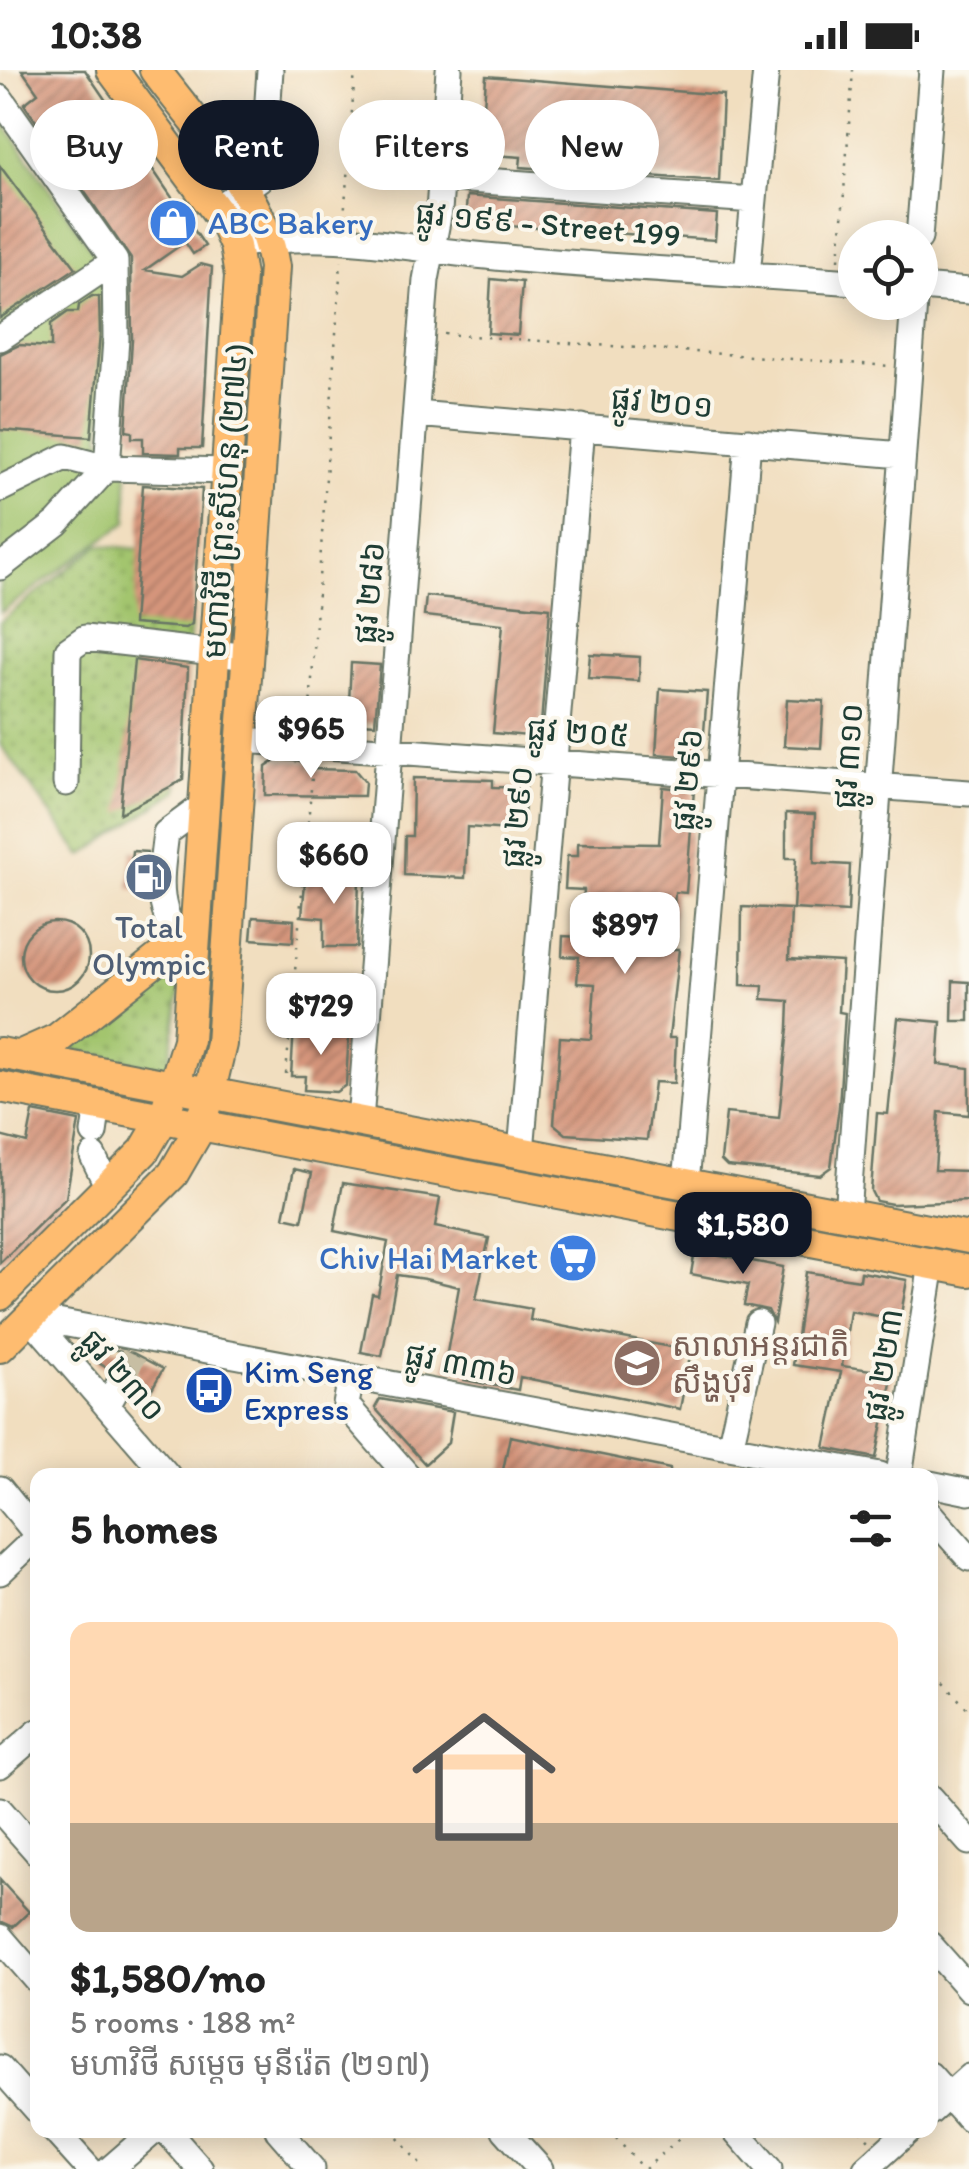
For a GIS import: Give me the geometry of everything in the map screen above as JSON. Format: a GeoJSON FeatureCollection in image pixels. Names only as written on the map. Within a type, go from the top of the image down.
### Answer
{"type":"FeatureCollection","features":[{"type":"Feature","properties":{"kind":"main road","name":"មហាវិថី ព្រះសីហនុ (២៧៤)"},"geometry":{"type":"LineString","coordinates":[[0,1295],[144,1151],[176,1086],[188,1040],[188,948],[204,805],[240,276],[235,246],[216,210],[112,70]]}},
{"type":"Feature","properties":{"kind":"main road","name":"មហាវិថី ព្រះសីហនុ (២៧៤)"},"geometry":{"type":"LineString","coordinates":[[155,70],[178,101]]}},
{"type":"Feature","properties":{"kind":"main road","name":"មហាវិថី ព្រះសីហនុ (២៧៤)"},"geometry":{"type":"LineString","coordinates":[[0,1347],[173,1174],[202,1124],[211,1092],[221,1044],[276,294],[270,240],[243,190]]}},
{"type":"Feature","properties":{"kind":"main road"},"geometry":{"type":"LineString","coordinates":[[9,1055],[57,1039],[188,948]]}},
{"type":"Feature","properties":{"kind":"main road"},"geometry":{"type":"LineString","coordinates":[[9,1055],[969,1238]]}},
{"type":"Feature","properties":{"kind":"main road"},"geometry":{"type":"LineString","coordinates":[[0,1087],[95,1131],[164,1116],[969,1271]]}},
{"type":"Feature","properties":{"kind":"street"},"geometry":{"type":"LineString","coordinates":[[268,100],[270,70]]}},
{"type":"Feature","properties":{"kind":"street","name":"ផ្លូវ ២៨៦"},"geometry":{"type":"LineString","coordinates":[[447,100],[449,70]]}},
{"type":"Feature","properties":{"kind":"street"},"geometry":{"type":"LineString","coordinates":[[747,275],[766,70]]}},
{"type":"Feature","properties":{"kind":"street"},"geometry":{"type":"LineString","coordinates":[[920,220],[932,70]]}},
{"type":"Feature","properties":{"kind":"street"},"geometry":{"type":"LineString","coordinates":[[0,98],[115,262],[116,339],[107,468],[58,523],[0,566]]}},
{"type":"Feature","properties":{"kind":"street"},"geometry":{"type":"LineString","coordinates":[[505,182],[754,200]]}},
{"type":"Feature","properties":{"kind":"street"},"geometry":{"type":"LineString","coordinates":[[216,210],[243,190]]}},
{"type":"Feature","properties":{"kind":"street","name":"ផ្លូវ ២៨៦"},"geometry":{"type":"LineString","coordinates":[[360,1121],[422,332],[440,190]]}},
{"type":"Feature","properties":{"kind":"street","name":"ផ្លូវ ១៩៩ - Street 199"},"geometry":{"type":"LineString","coordinates":[[235,246],[294,236],[473,255],[838,281]]}},
{"type":"Feature","properties":{"kind":"street"},"geometry":{"type":"LineString","coordinates":[[0,338],[115,262]]}},
{"type":"Feature","properties":{"kind":"street"},"geometry":{"type":"LineString","coordinates":[[938,288],[969,290]]}},
{"type":"Feature","properties":{"kind":"street","name":"ផ្លូវ ៣១០"},"geometry":{"type":"LineString","coordinates":[[847,1214],[913,320]]}},
{"type":"Feature","properties":{"kind":"street","name":"ផ្លូវ ២០១"},"geometry":{"type":"LineString","coordinates":[[416,414],[902,454]]}},
{"type":"Feature","properties":{"kind":"street","name":"ផ្លូវ ២៩០"},"geometry":{"type":"LineString","coordinates":[[521,1152],[582,428]]}},
{"type":"Feature","properties":{"kind":"street","name":"ផ្លូវ ២៩៦"},"geometry":{"type":"LineString","coordinates":[[686,1184],[748,442]]}},
{"type":"Feature","properties":{"kind":"street"},"geometry":{"type":"LineString","coordinates":[[0,490],[65,457],[107,468],[227,471]]}},
{"type":"Feature","properties":{"kind":"street"},"geometry":{"type":"LineString","coordinates":[[66,783],[68,650],[85,638],[249,657]]}},
{"type":"Feature","properties":{"kind":"street","name":"ផ្លូវ ២០៥"},"geometry":{"type":"LineString","coordinates":[[243,740],[969,793]]}},
{"type":"Feature","properties":{"kind":"street"},"geometry":{"type":"LineString","coordinates":[[95,1131],[108,1187]]}},
{"type":"Feature","properties":{"kind":"street","name":"ផ្លូវ ២២៣"},"geometry":{"type":"LineString","coordinates":[[900,1468],[932,1264]]}},
{"type":"Feature","properties":{"kind":"street","name":"ផ្លូវ ៣៣៦"},"geometry":{"type":"LineString","coordinates":[[30,1317],[133,1356],[351,1376],[841,1468]]}},
{"type":"Feature","properties":{"kind":"street","name":"ផ្លូវ ២៣០"},"geometry":{"type":"LineString","coordinates":[[30,1317],[161,1468]]}},
{"type":"Feature","properties":{"kind":"street"},"geometry":{"type":"LineString","coordinates":[[730,1448],[758,1323]]}},
{"type":"Feature","properties":{"kind":"street"},"geometry":{"type":"LineString","coordinates":[[107,1406],[133,1356]]}},
{"type":"Feature","properties":{"kind":"street"},"geometry":{"type":"LineString","coordinates":[[351,1376],[346,1404],[401,1468]]}},
{"type":"Feature","properties":{"kind":"street"},"geometry":{"type":"LineString","coordinates":[[938,1486],[969,1492]]}},
{"type":"Feature","properties":{"kind":"street"},"geometry":{"type":"LineString","coordinates":[[0,1489],[30,1525]]}},
{"type":"Feature","properties":{"kind":"street"},"geometry":{"type":"LineString","coordinates":[[938,1523],[969,1558]]}},
{"type":"Feature","properties":{"kind":"street"},"geometry":{"type":"LineString","coordinates":[[0,1572],[30,1543]]}},
{"type":"Feature","properties":{"kind":"street"},"geometry":{"type":"LineString","coordinates":[[0,1765],[30,1739]]}},
{"type":"Feature","properties":{"kind":"street"},"geometry":{"type":"LineString","coordinates":[[938,1807],[969,1842]]}},
{"type":"Feature","properties":{"kind":"street"},"geometry":{"type":"LineString","coordinates":[[0,1810],[30,1844]]}},
{"type":"Feature","properties":{"kind":"street"},"geometry":{"type":"LineString","coordinates":[[0,1937],[30,1972]]}},
{"type":"Feature","properties":{"kind":"street"},"geometry":{"type":"LineString","coordinates":[[938,1954],[969,1989]]}},
{"type":"Feature","properties":{"kind":"street"},"geometry":{"type":"LineString","coordinates":[[0,2068],[30,2102]]}},
{"type":"Feature","properties":{"kind":"street"},"geometry":{"type":"LineString","coordinates":[[969,2077],[939,2104],[969,2119]]}},
{"type":"Feature","properties":{"kind":"street"},"geometry":{"type":"LineString","coordinates":[[61,2138],[89,2169]]}},
{"type":"Feature","properties":{"kind":"street"},"geometry":{"type":"LineString","coordinates":[[110,2169],[146,2138]]}},
{"type":"Feature","properties":{"kind":"street"},"geometry":{"type":"LineString","coordinates":[[173,2138],[200,2169]]}},
{"type":"Feature","properties":{"kind":"street"},"geometry":{"type":"LineString","coordinates":[[285,2138],[312,2169]]}},
{"type":"Feature","properties":{"kind":"street"},"geometry":{"type":"LineString","coordinates":[[513,2138],[540,2169]]}},
{"type":"Feature","properties":{"kind":"street"},"geometry":{"type":"LineString","coordinates":[[742,2138],[769,2169]]}},
{"type":"Feature","properties":{"kind":"street"},"geometry":{"type":"LineString","coordinates":[[866,2169],[901,2138]]}},
{"type":"Feature","properties":{"kind":"path"},"geometry":{"type":"LineString","coordinates":[[286,1074],[356,70]]}},
{"type":"Feature","properties":{"kind":"path"},"geometry":{"type":"LineString","coordinates":[[848,220],[853,70]]}},
{"type":"Feature","properties":{"kind":"path"},"geometry":{"type":"LineString","coordinates":[[422,332],[909,367]]}},
{"type":"Feature","properties":{"kind":"path"},"geometry":{"type":"LineString","coordinates":[[938,1675],[969,1711]]}},
{"type":"Feature","properties":{"kind":"path"},"geometry":{"type":"LineString","coordinates":[[397,2138],[424,2169]]}},
{"type":"Feature","properties":{"kind":"path"},"geometry":{"type":"LineString","coordinates":[[616,2138],[644,2169],[680,2138]]}},
{"type":"Feature","properties":{"kind":"green space"},"geometry":{"type":"Polygon","coordinates":[[[0,118],[30,161],[30,190],[50,190],[110,276],[101,439],[127,443],[127,522],[0,613],[0,118]]]}},
{"type":"Feature","properties":{"kind":"green space"},"geometry":{"type":"Polygon","coordinates":[[[99,545],[196,555],[178,790],[82,856],[0,744],[0,622],[99,545]]]}},
{"type":"Feature","properties":{"kind":"green space"},"geometry":{"type":"Polygon","coordinates":[[[174,973],[181,984],[168,1070],[73,1050],[75,1041],[163,974],[174,973]]]}},
{"type":"Feature","properties":{"kind":"building"},"geometry":{"type":"Polygon","coordinates":[[[22,70],[85,70],[105,100],[30,100],[30,113],[24,104],[38,93],[22,70]]]}},
{"type":"Feature","properties":{"kind":"building"},"geometry":{"type":"Polygon","coordinates":[[[486,76],[723,95],[719,181],[659,177],[659,100],[525,100],[525,167],[520,167],[521,157],[505,156],[505,100],[484,100],[486,76]]]}},
{"type":"Feature","properties":{"kind":"building"},"geometry":{"type":"Polygon","coordinates":[[[0,166],[76,268],[0,318],[0,166]]]}},
{"type":"Feature","properties":{"kind":"building"},"geometry":{"type":"Polygon","coordinates":[[[158,177],[205,246],[193,254],[185,242],[145,270],[182,276],[201,264],[212,267],[202,448],[180,448],[180,454],[143,453],[143,438],[132,438],[132,432],[126,431],[132,340],[131,259],[83,190],[158,190],[158,177]]]}},
{"type":"Feature","properties":{"kind":"building"},"geometry":{"type":"Polygon","coordinates":[[[467,196],[717,214],[715,240],[465,223],[467,196]]]}},
{"type":"Feature","properties":{"kind":"building"},"geometry":{"type":"Polygon","coordinates":[[[491,279],[522,282],[518,335],[488,333],[491,279]]]}},
{"type":"Feature","properties":{"kind":"building"},"geometry":{"type":"Polygon","coordinates":[[[92,296],[99,297],[100,334],[91,437],[0,430],[0,354],[19,345],[51,347],[51,324],[68,312],[78,312],[79,305],[92,296]]]}},
{"type":"Feature","properties":{"kind":"building"},"geometry":{"type":"Polygon","coordinates":[[[143,485],[202,489],[192,624],[185,628],[133,624],[143,485]]]}},
{"type":"Feature","properties":{"kind":"building"},"geometry":{"type":"Polygon","coordinates":[[[426,596],[550,608],[540,737],[493,733],[503,624],[424,616],[426,596]]]}},
{"type":"Feature","properties":{"kind":"building"},"geometry":{"type":"Polygon","coordinates":[[[590,654],[640,657],[639,681],[588,678],[590,654]]]}},
{"type":"Feature","properties":{"kind":"building"},"geometry":{"type":"Polygon","coordinates":[[[134,660],[188,668],[183,780],[120,813],[134,660]]]}},
{"type":"Feature","properties":{"kind":"building"},"geometry":{"type":"Polygon","coordinates":[[[351,663],[380,665],[375,724],[348,722],[351,663]]]}},
{"type":"Feature","properties":{"kind":"building"},"geometry":{"type":"Polygon","coordinates":[[[660,689],[707,692],[703,746],[693,757],[656,754],[660,689]]]}},
{"type":"Feature","properties":{"kind":"building"},"geometry":{"type":"Polygon","coordinates":[[[787,699],[824,701],[821,748],[784,746],[787,699]]]}},
{"type":"Feature","properties":{"kind":"building"},"geometry":{"type":"Polygon","coordinates":[[[278,759],[311,763],[310,769],[355,770],[365,782],[364,796],[265,795],[266,767],[278,759]]]}},
{"type":"Feature","properties":{"kind":"building"},"geometry":{"type":"Polygon","coordinates":[[[413,778],[493,780],[493,787],[526,788],[523,831],[467,827],[465,878],[404,875],[405,836],[412,836],[413,778]]]}},
{"type":"Feature","properties":{"kind":"building"},"geometry":{"type":"Polygon","coordinates":[[[663,787],[694,790],[686,893],[675,892],[671,949],[679,949],[669,1038],[676,1038],[674,1083],[654,1082],[647,1140],[566,1134],[554,1124],[560,1037],[591,1039],[595,984],[577,983],[579,957],[562,956],[563,936],[580,937],[584,890],[565,889],[567,856],[578,856],[578,843],[659,844],[663,787]]]}},
{"type":"Feature","properties":{"kind":"building"},"geometry":{"type":"Polygon","coordinates":[[[786,813],[815,814],[814,863],[850,865],[848,912],[793,909],[796,858],[786,858],[786,813]]]}},
{"type":"Feature","properties":{"kind":"building"},"geometry":{"type":"Polygon","coordinates":[[[132,851],[147,852],[145,890],[129,889],[132,851]]]}},
{"type":"Feature","properties":{"kind":"building"},"geometry":{"type":"Polygon","coordinates":[[[306,872],[359,877],[357,947],[324,947],[324,918],[302,916],[306,872]]]}},
{"type":"Feature","properties":{"kind":"building"},"geometry":{"type":"Polygon","coordinates":[[[742,907],[791,909],[789,959],[842,962],[839,1012],[845,1013],[839,1107],[831,1167],[820,1175],[727,1166],[721,1160],[726,1113],[779,1118],[788,1028],[789,1001],[762,999],[763,986],[741,985],[742,907]]]}},
{"type":"Feature","properties":{"kind":"building"},"geometry":{"type":"Polygon","coordinates":[[[253,917],[294,920],[293,942],[251,939],[253,917]]]}},
{"type":"Feature","properties":{"kind":"building"},"geometry":{"type":"Polygon","coordinates":[[[55,922],[79,932],[89,956],[79,980],[55,990],[31,980],[21,956],[31,932],[55,922]]]}},
{"type":"Feature","properties":{"kind":"building"},"geometry":{"type":"Polygon","coordinates":[[[953,981],[969,982],[969,1021],[952,1021],[953,981]]]}},
{"type":"Feature","properties":{"kind":"building"},"geometry":{"type":"Polygon","coordinates":[[[898,1018],[941,1022],[938,1064],[969,1068],[969,1115],[939,1112],[935,1170],[969,1171],[969,1201],[892,1204],[876,1201],[871,1191],[877,1113],[888,1114],[898,1018]]]}},
{"type":"Feature","properties":{"kind":"building"},"geometry":{"type":"Polygon","coordinates":[[[294,1026],[349,1029],[346,1085],[336,1092],[304,1090],[305,1076],[291,1076],[294,1026]]]}},
{"type":"Feature","properties":{"kind":"building"},"geometry":{"type":"Polygon","coordinates":[[[33,1112],[79,1121],[66,1198],[0,1263],[0,1136],[27,1143],[33,1112]]]}},
{"type":"Feature","properties":{"kind":"building"},"geometry":{"type":"Polygon","coordinates":[[[294,1169],[312,1173],[302,1221],[284,1217],[294,1169]]]}},
{"type":"Feature","properties":{"kind":"building"},"geometry":{"type":"Polygon","coordinates":[[[343,1183],[440,1198],[435,1227],[489,1238],[476,1299],[532,1309],[530,1320],[691,1351],[680,1409],[520,1377],[518,1390],[464,1380],[465,1372],[444,1369],[459,1287],[425,1279],[397,1275],[382,1356],[361,1352],[372,1294],[378,1295],[388,1242],[334,1231],[343,1183]]]}},
{"type":"Feature","properties":{"kind":"building"},"geometry":{"type":"Polygon","coordinates":[[[695,1250],[783,1267],[774,1322],[768,1310],[744,1305],[748,1285],[691,1274],[695,1250]]]}},
{"type":"Feature","properties":{"kind":"building"},"geometry":{"type":"Polygon","coordinates":[[[806,1272],[860,1280],[861,1272],[907,1280],[900,1320],[850,1311],[842,1366],[893,1373],[876,1458],[825,1448],[841,1372],[793,1365],[806,1272]]]}},
{"type":"Feature","properties":{"kind":"building"},"geometry":{"type":"Polygon","coordinates":[[[105,1348],[133,1353],[163,1369],[150,1392],[137,1385],[139,1376],[132,1363],[122,1361],[109,1369],[97,1362],[105,1348]]]}},
{"type":"Feature","properties":{"kind":"building"},"geometry":{"type":"Polygon","coordinates":[[[380,1399],[453,1412],[448,1443],[425,1464],[375,1408],[380,1399]]]}},
{"type":"Feature","properties":{"kind":"building"},"geometry":{"type":"Polygon","coordinates":[[[510,1436],[665,1468],[503,1468],[510,1436]]]}},
{"type":"Feature","properties":{"kind":"building"},"geometry":{"type":"Polygon","coordinates":[[[0,1880],[29,1912],[13,1927],[0,1921],[0,1880]]]}},
{"type":"Feature","properties":{"kind":"tunnel"},"geometry":{"type":"LineString","coordinates":[[123,1377],[134,1354]]}},
{"type":"Feature","properties":{"kind":"place","name":"ABC Bakery"},"geometry":{"type":"Point","coordinates":[173,223]}},
{"type":"Feature","properties":{"kind":"place","name":"Total Olympic"},"geometry":{"type":"Point","coordinates":[149,877]}},
{"type":"Feature","properties":{"kind":"place","name":"Chiv Hai Market"},"geometry":{"type":"Point","coordinates":[573,1258]}},
{"type":"Feature","properties":{"kind":"place","name":"សាលាអន្តរជាតិ សឹង្ហបុរី"},"geometry":{"type":"Point","coordinates":[637,1363]}},
{"type":"Feature","properties":{"kind":"place","name":"Kim Seng Express"},"geometry":{"type":"Point","coordinates":[209,1390]}}]}
